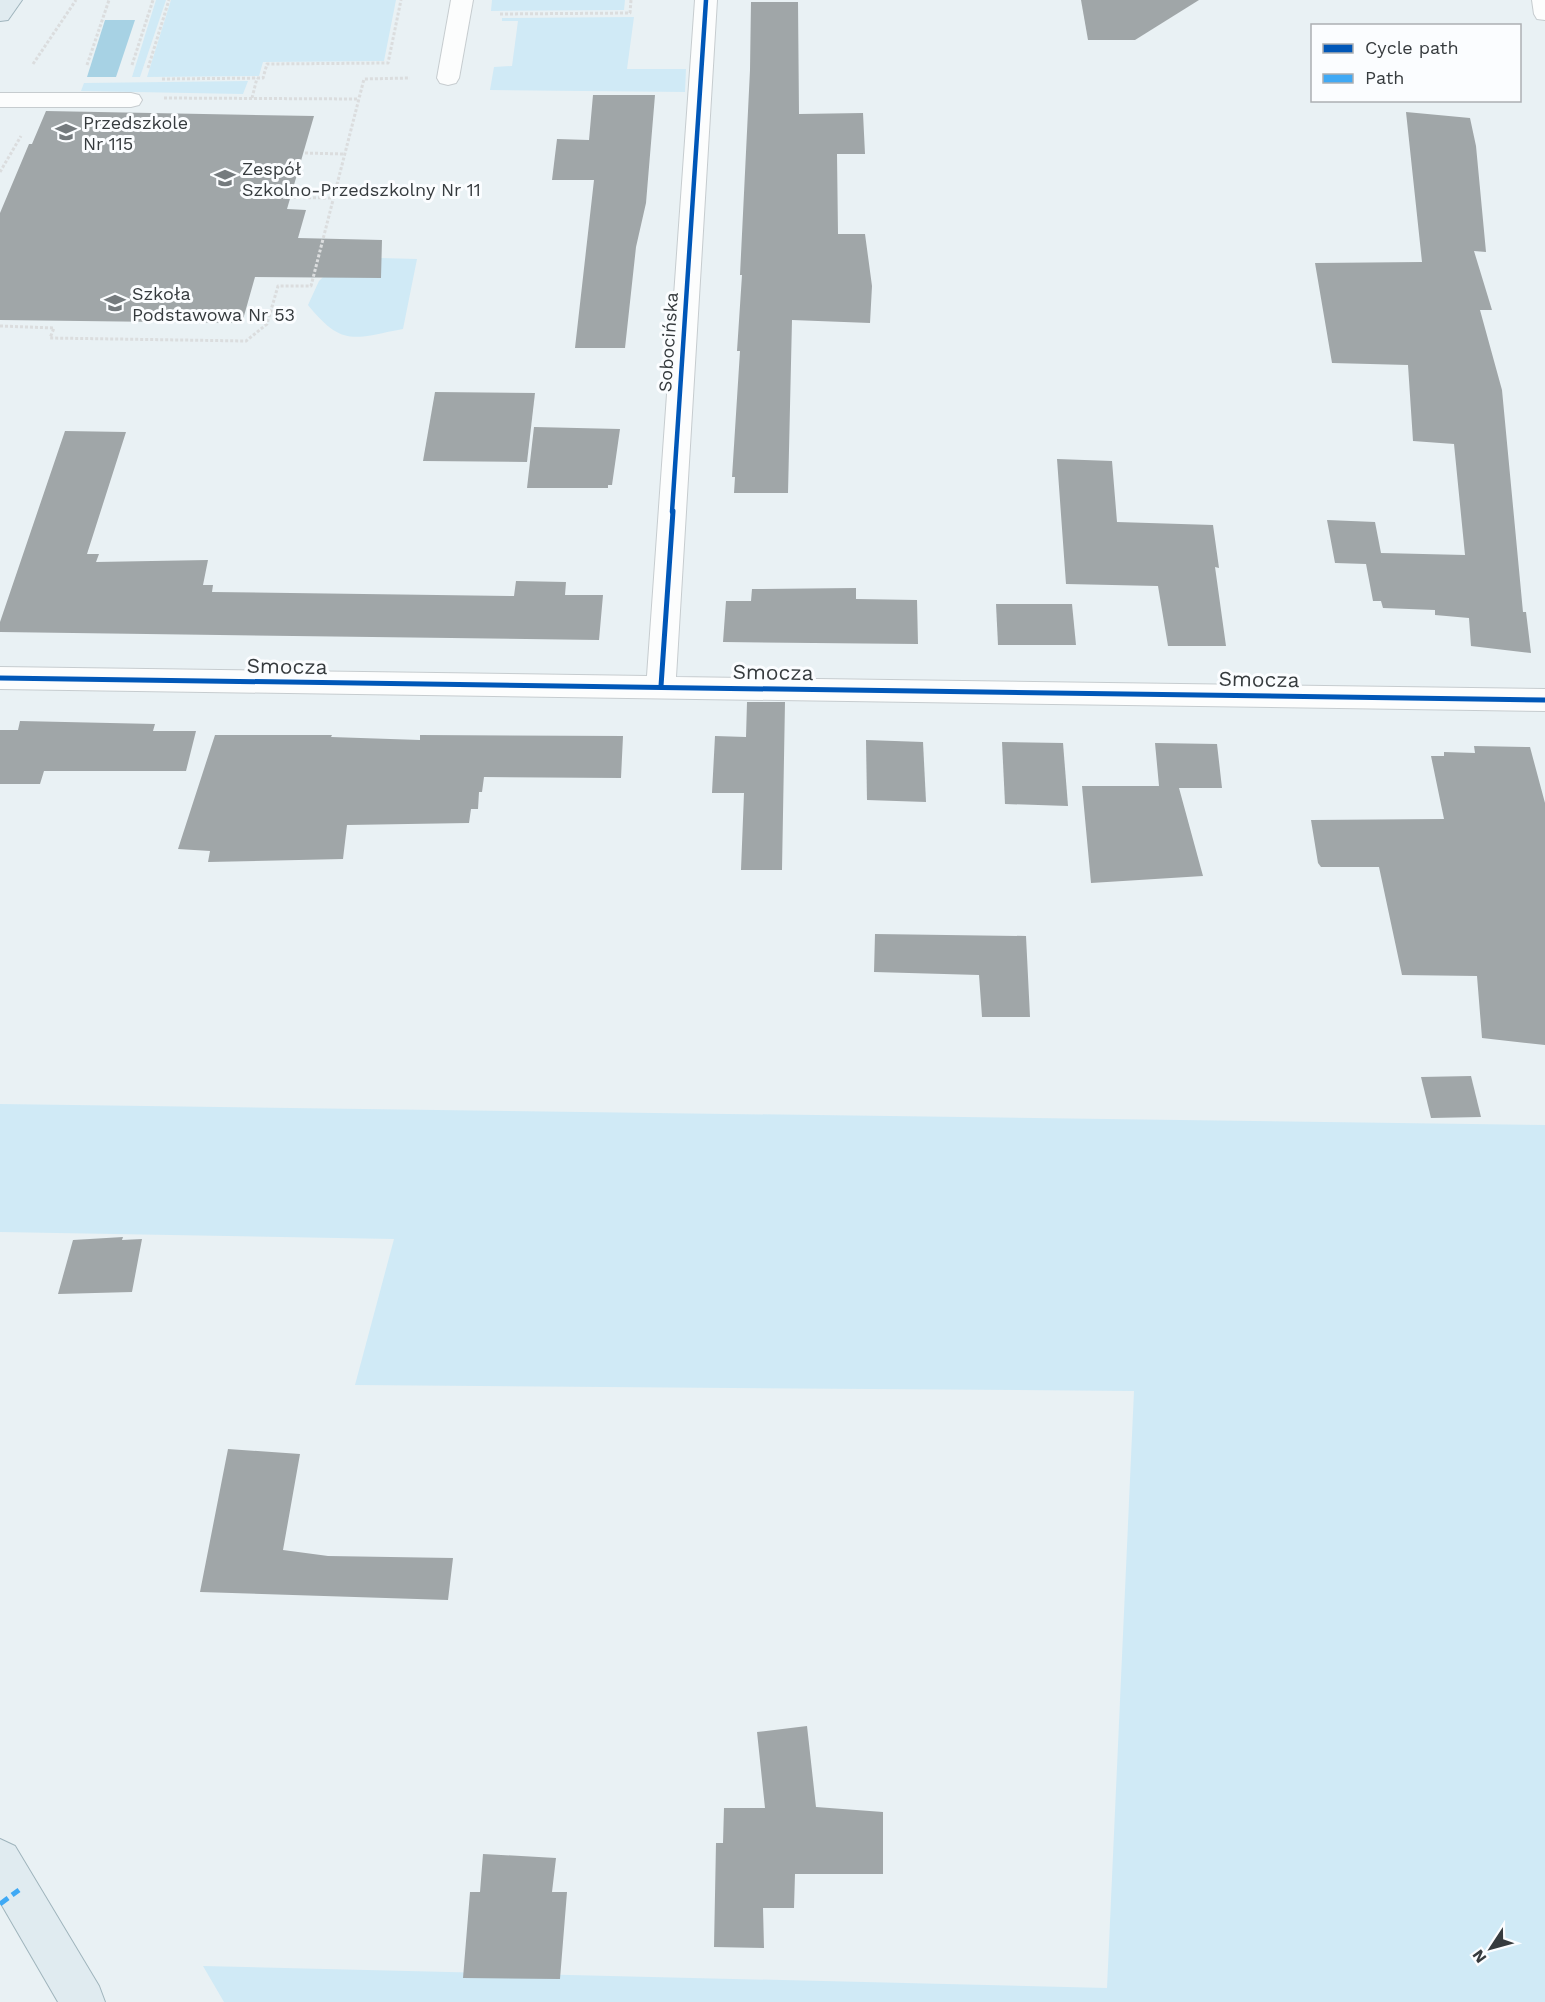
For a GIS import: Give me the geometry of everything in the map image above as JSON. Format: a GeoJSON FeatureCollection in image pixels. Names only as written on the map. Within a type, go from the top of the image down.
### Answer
{"type":"FeatureCollection","features":[{"type":"Feature","properties":{"kind":"main road"},"geometry":{"type":"LineString","coordinates":[[0,15],[11,0]]}},
{"type":"Feature","properties":{"kind":"main road"},"geometry":{"type":"LineString","coordinates":[[6,1885],[83,2002]]}},
{"type":"Feature","properties":{"kind":"street"},"geometry":{"type":"LineString","coordinates":[[448,78],[462,0]]}},
{"type":"Feature","properties":{"kind":"street","name":"Sobocińska"},"geometry":{"type":"LineString","coordinates":[[661,686],[705,0]]}},
{"type":"Feature","properties":{"kind":"street"},"geometry":{"type":"LineString","coordinates":[[1543,0],[1545,14]]}},
{"type":"Feature","properties":{"kind":"street"},"geometry":{"type":"LineString","coordinates":[[5,100],[132,99]]}},
{"type":"Feature","properties":{"kind":"street","name":"Smocza"},"geometry":{"type":"LineString","coordinates":[[0,678],[1545,700]]}},
{"type":"Feature","properties":{"kind":"path"},"geometry":{"type":"LineString","coordinates":[[5,100],[76,0]]}},
{"type":"Feature","properties":{"kind":"path"},"geometry":{"type":"LineString","coordinates":[[75,99],[109,0]]}},
{"type":"Feature","properties":{"kind":"path"},"geometry":{"type":"LineString","coordinates":[[132,66],[153,0]]}},
{"type":"Feature","properties":{"kind":"path"},"geometry":{"type":"LineString","coordinates":[[148,68],[169,0]]}},
{"type":"Feature","properties":{"kind":"path"},"geometry":{"type":"LineString","coordinates":[[156,79],[264,78],[267,64],[388,63],[401,0]]}},
{"type":"Feature","properties":{"kind":"path"},"geometry":{"type":"LineString","coordinates":[[252,98],[257,78]]}},
{"type":"Feature","properties":{"kind":"path"},"geometry":{"type":"LineString","coordinates":[[132,99],[359,99]]}},
{"type":"Feature","properties":{"kind":"path"},"geometry":{"type":"LineString","coordinates":[[305,153],[343,154]]}},
{"type":"Feature","properties":{"kind":"path"},"geometry":{"type":"LineString","coordinates":[[248,197],[332,198]]}},
{"type":"Feature","properties":{"kind":"path"},"geometry":{"type":"LineString","coordinates":[[0,326],[54,328],[50,338],[246,341],[267,324],[278,286],[311,286]]}},
{"type":"Feature","properties":{"kind":"shaded area"},"geometry":{"type":"Polygon","coordinates":[[[156,0],[166,0],[140,77],[132,77],[156,0]]]}},
{"type":"Feature","properties":{"kind":"shaded area"},"geometry":{"type":"Polygon","coordinates":[[[171,0],[396,0],[384,61],[263,62],[259,76],[147,77],[171,0]]]}},
{"type":"Feature","properties":{"kind":"shaded area"},"geometry":{"type":"Polygon","coordinates":[[[492,0],[625,0],[624,10],[491,11],[492,0]]]}},
{"type":"Feature","properties":{"kind":"shaded area"},"geometry":{"type":"Polygon","coordinates":[[[634,17],[627,69],[686,69],[685,92],[490,90],[494,67],[512,66],[518,21],[502,21],[502,18],[634,17]]]}},
{"type":"Feature","properties":{"kind":"shaded area"},"geometry":{"type":"Polygon","coordinates":[[[105,20],[135,20],[116,77],[87,77],[105,20]]]}},
{"type":"Feature","properties":{"kind":"shaded area"},"geometry":{"type":"Polygon","coordinates":[[[248,81],[243,94],[81,91],[84,83],[248,81]]]}},
{"type":"Feature","properties":{"kind":"shaded area"},"geometry":{"type":"Polygon","coordinates":[[[344,257],[417,259],[403,329],[361,337],[341,334],[320,319],[308,305],[319,281],[344,257]]]}},
{"type":"Feature","properties":{"kind":"shaded area"},"geometry":{"type":"Polygon","coordinates":[[[0,1104],[1545,1125],[1545,2002],[224,2002],[203,1966],[1107,1988],[1134,1391],[355,1385],[394,1239],[0,1232],[0,1104]]]}},
{"type":"Feature","properties":{"kind":"building"},"geometry":{"type":"Polygon","coordinates":[[[1081,0],[1199,0],[1135,40],[1088,40],[1081,0]]]}},
{"type":"Feature","properties":{"kind":"building"},"geometry":{"type":"Polygon","coordinates":[[[751,2],[798,2],[799,114],[863,113],[865,154],[837,154],[838,234],[865,234],[872,286],[870,323],[792,320],[788,493],[734,493],[735,477],[732,477],[740,351],[737,351],[742,275],[740,275],[751,2]]]}},
{"type":"Feature","properties":{"kind":"building"},"geometry":{"type":"Polygon","coordinates":[[[593,95],[655,95],[646,203],[636,247],[625,348],[575,348],[594,180],[552,180],[557,139],[589,140],[593,95]]]}},
{"type":"Feature","properties":{"kind":"building"},"geometry":{"type":"Polygon","coordinates":[[[46,111],[314,116],[287,209],[306,210],[298,238],[382,240],[381,278],[255,277],[242,323],[0,320],[0,213],[29,144],[32,144],[46,111]]]}},
{"type":"Feature","properties":{"kind":"building"},"geometry":{"type":"Polygon","coordinates":[[[1406,112],[1470,118],[1476,146],[1486,252],[1474,251],[1492,310],[1480,310],[1502,390],[1523,612],[1526,612],[1531,653],[1471,646],[1469,618],[1435,615],[1435,610],[1383,608],[1381,601],[1373,601],[1366,564],[1335,563],[1327,520],[1375,522],[1381,553],[1465,555],[1454,444],[1413,441],[1408,365],[1332,363],[1315,263],[1422,262],[1406,112]]]}},
{"type":"Feature","properties":{"kind":"building"},"geometry":{"type":"Polygon","coordinates":[[[435,392],[535,393],[527,462],[423,461],[435,392]]]}},
{"type":"Feature","properties":{"kind":"building"},"geometry":{"type":"Polygon","coordinates":[[[534,427],[620,429],[612,485],[608,485],[608,488],[527,488],[534,427]]]}},
{"type":"Feature","properties":{"kind":"building"},"geometry":{"type":"Polygon","coordinates":[[[65,431],[126,432],[87,554],[99,554],[96,562],[208,560],[203,585],[213,585],[212,592],[514,596],[516,581],[566,582],[565,595],[603,595],[599,640],[0,632],[0,622],[65,431]]]}},
{"type":"Feature","properties":{"kind":"building"},"geometry":{"type":"Polygon","coordinates":[[[1057,459],[1112,461],[1117,522],[1213,525],[1219,568],[1215,567],[1226,646],[1168,646],[1158,586],[1066,584],[1057,459]]]}},
{"type":"Feature","properties":{"kind":"building"},"geometry":{"type":"Polygon","coordinates":[[[856,588],[856,599],[917,600],[918,644],[723,642],[726,601],[751,601],[752,589],[856,588]]]}},
{"type":"Feature","properties":{"kind":"building"},"geometry":{"type":"Polygon","coordinates":[[[996,604],[1072,604],[1076,645],[998,645],[996,604]]]}},
{"type":"Feature","properties":{"kind":"building"},"geometry":{"type":"Polygon","coordinates":[[[747,702],[785,702],[782,870],[741,870],[744,793],[712,793],[715,736],[746,737],[747,702]]]}},
{"type":"Feature","properties":{"kind":"building"},"geometry":{"type":"Polygon","coordinates":[[[20,721],[155,724],[153,731],[196,731],[186,771],[44,771],[40,784],[0,784],[0,730],[18,730],[20,721]]]}},
{"type":"Feature","properties":{"kind":"building"},"geometry":{"type":"Polygon","coordinates":[[[215,735],[332,735],[331,737],[420,740],[420,735],[623,736],[621,778],[484,777],[482,792],[479,792],[478,809],[471,809],[469,823],[347,825],[343,859],[208,862],[210,851],[178,849],[215,735]]]}},
{"type":"Feature","properties":{"kind":"building"},"geometry":{"type":"Polygon","coordinates":[[[866,740],[923,742],[926,802],[867,800],[866,740]]]}},
{"type":"Feature","properties":{"kind":"building"},"geometry":{"type":"Polygon","coordinates":[[[1002,742],[1063,743],[1068,806],[1005,804],[1002,742]]]}},
{"type":"Feature","properties":{"kind":"building"},"geometry":{"type":"Polygon","coordinates":[[[1155,743],[1217,744],[1222,788],[1179,788],[1203,876],[1091,883],[1082,786],[1159,786],[1155,743]]]}},
{"type":"Feature","properties":{"kind":"building"},"geometry":{"type":"Polygon","coordinates":[[[1474,746],[1530,747],[1545,803],[1545,1045],[1482,1038],[1477,976],[1402,975],[1379,867],[1321,867],[1318,863],[1311,820],[1444,819],[1431,756],[1444,756],[1444,752],[1475,753],[1474,746]]]}},
{"type":"Feature","properties":{"kind":"building"},"geometry":{"type":"Polygon","coordinates":[[[875,934],[1026,936],[1030,1017],[982,1017],[979,975],[874,972],[875,934]]]}},
{"type":"Feature","properties":{"kind":"building"},"geometry":{"type":"Polygon","coordinates":[[[1471,1076],[1481,1117],[1431,1118],[1421,1077],[1471,1076]]]}},
{"type":"Feature","properties":{"kind":"building"},"geometry":{"type":"Polygon","coordinates":[[[123,1237],[122,1240],[142,1239],[132,1292],[58,1294],[73,1240],[123,1237]]]}},
{"type":"Feature","properties":{"kind":"building"},"geometry":{"type":"Polygon","coordinates":[[[228,1449],[300,1454],[283,1550],[328,1556],[453,1558],[448,1600],[200,1592],[228,1449]]]}},
{"type":"Feature","properties":{"kind":"building"},"geometry":{"type":"Polygon","coordinates":[[[807,1726],[816,1807],[883,1812],[883,1874],[795,1874],[794,1908],[763,1908],[764,1948],[714,1947],[716,1843],[723,1843],[724,1808],[765,1808],[757,1732],[807,1726]]]}},
{"type":"Feature","properties":{"kind":"building"},"geometry":{"type":"Polygon","coordinates":[[[483,1854],[556,1858],[552,1892],[567,1892],[560,1979],[463,1978],[470,1892],[480,1892],[483,1854]]]}},
{"type":"Feature","properties":{"kind":"marked path"},"geometry":{"type":"LineString","coordinates":[[0,1904],[19,1890]]}},
{"type":"Feature","properties":{"kind":"cycle path"},"geometry":{"type":"LineString","coordinates":[[661,686],[706,0]]}},
{"type":"Feature","properties":{"kind":"cycle path"},"geometry":{"type":"LineString","coordinates":[[0,678],[1545,700]]}},
{"type":"Feature","properties":{"kind":"place","name":"Przedszkole Nr 115"},"geometry":{"type":"Point","coordinates":[66,132]}},
{"type":"Feature","properties":{"kind":"place","name":"Zespół Szkolno-Przedszkolny Nr 11"},"geometry":{"type":"Point","coordinates":[225,178]}},
{"type":"Feature","properties":{"kind":"place","name":"Szkoła Podstawowa Nr 53"},"geometry":{"type":"Point","coordinates":[115,303]}}]}
